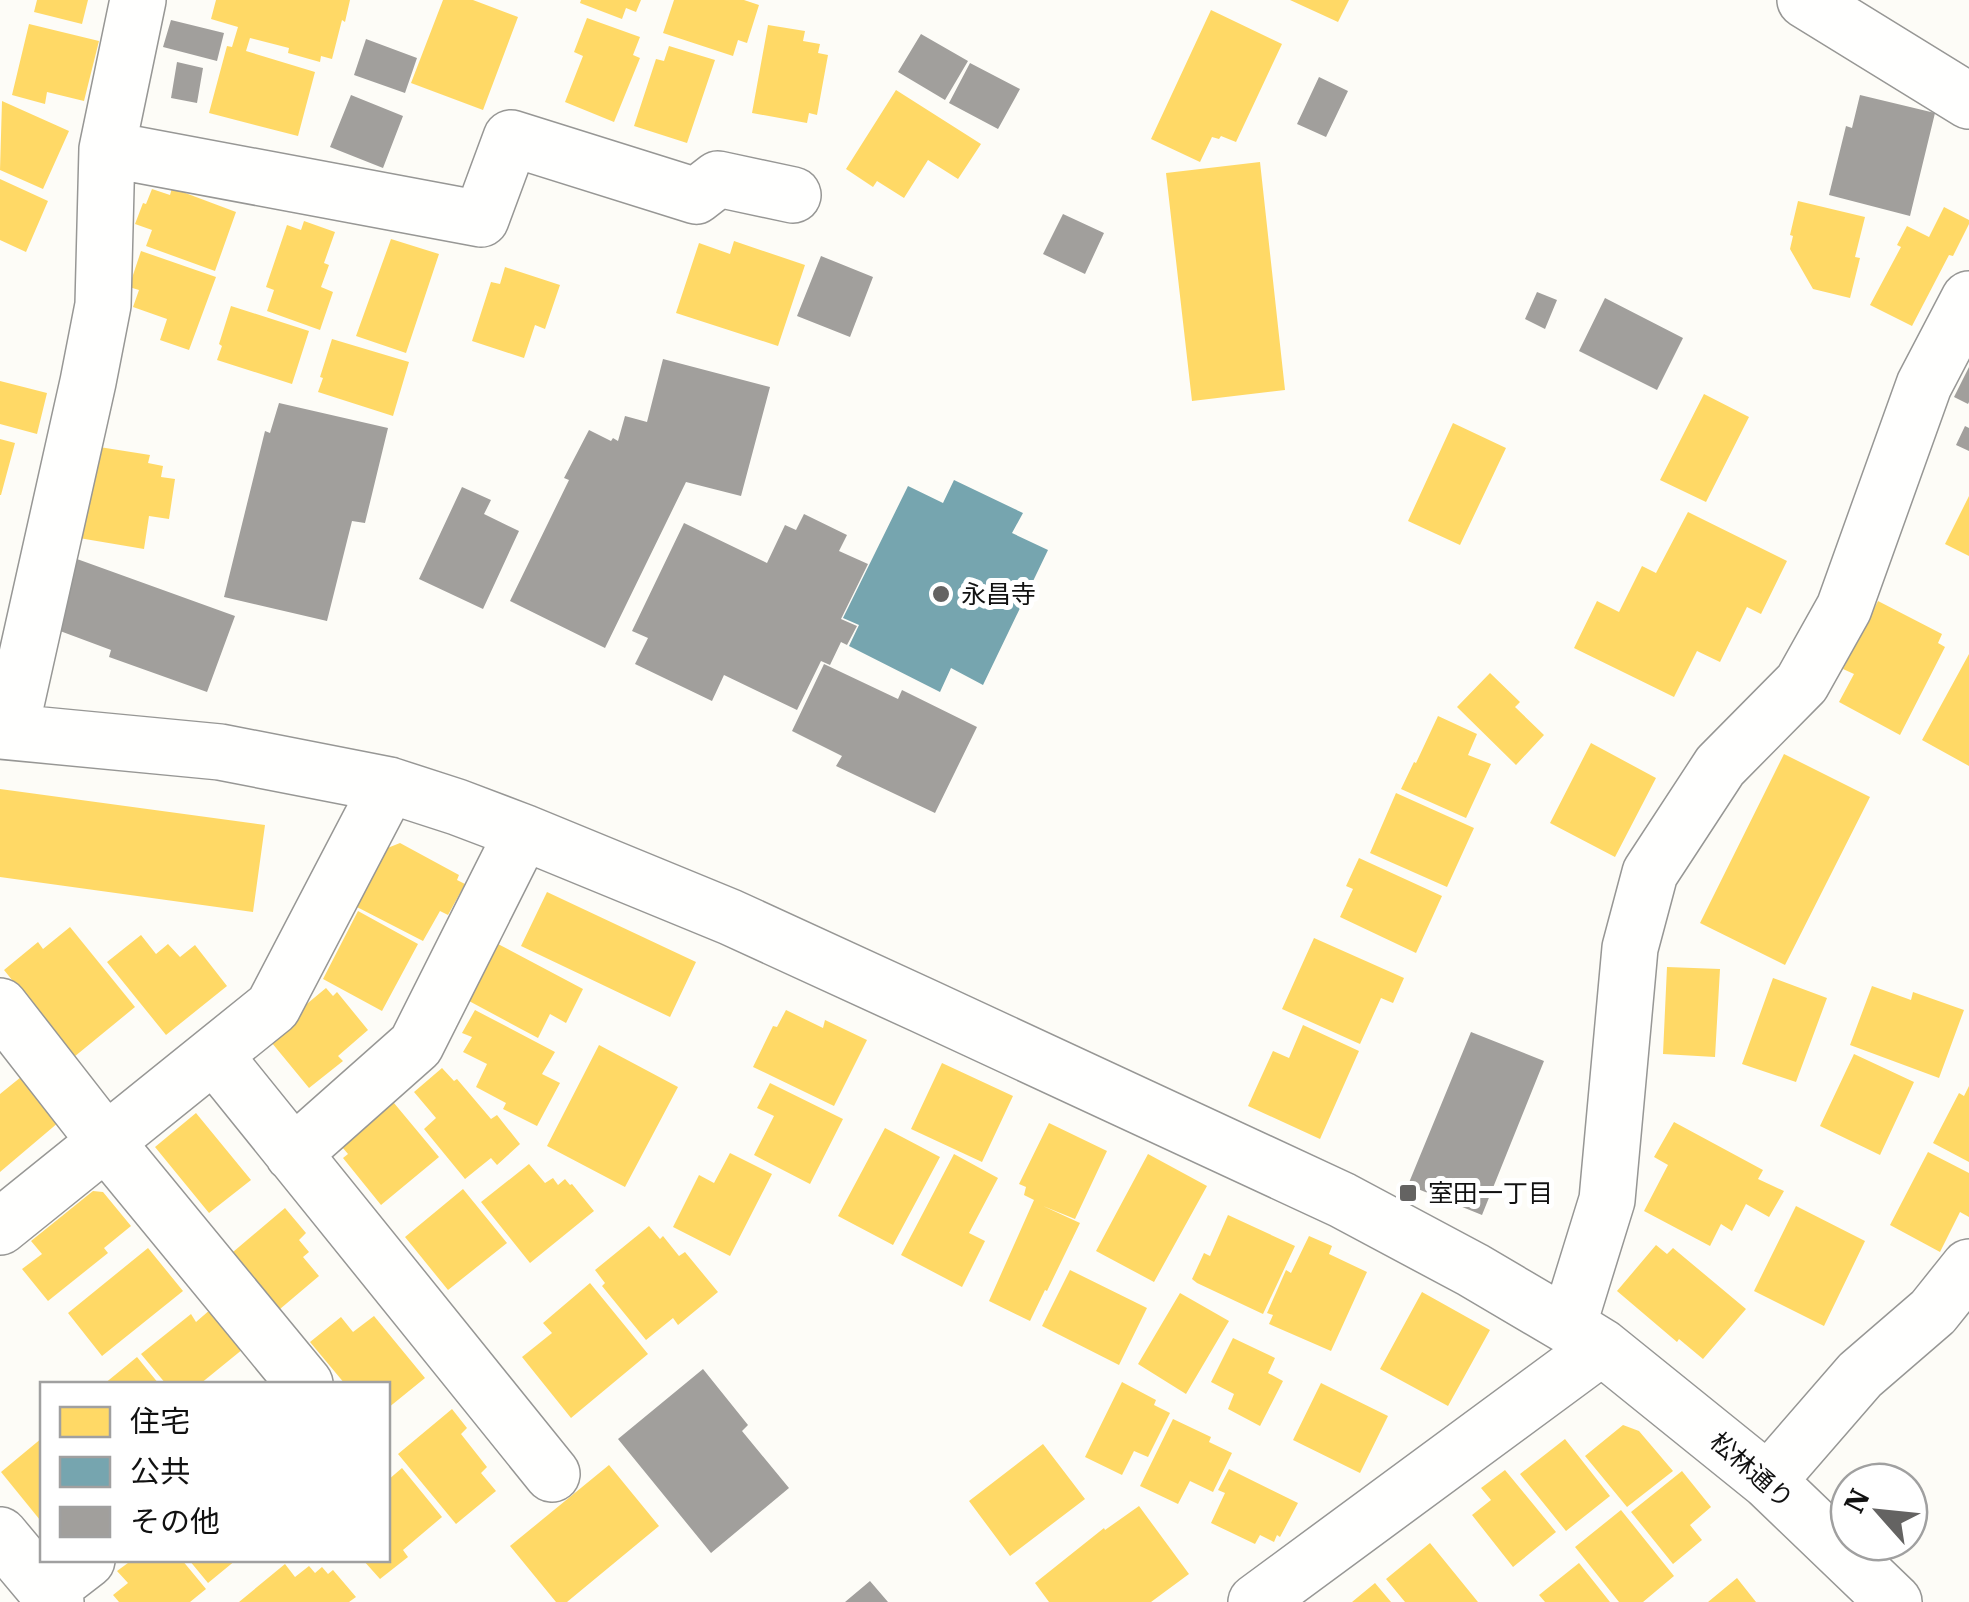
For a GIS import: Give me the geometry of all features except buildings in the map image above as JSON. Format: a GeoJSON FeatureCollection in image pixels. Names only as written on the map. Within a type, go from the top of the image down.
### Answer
{"type":"FeatureCollection","features":[{"type":"Feature","properties":{"kind":"street"},"geometry":{"type":"LineString","coordinates":[[5,731],[103,304],[108,149],[138,0]]}},
{"type":"Feature","properties":{"kind":"street"},"geometry":{"type":"LineString","coordinates":[[1805,0],[1969,101]]}},
{"type":"Feature","properties":{"kind":"street"},"geometry":{"type":"LineString","coordinates":[[108,149],[481,219],[511,138],[696,196],[718,179],[793,195]]}},
{"type":"Feature","properties":{"kind":"street"},"geometry":{"type":"LineString","coordinates":[[1256,1602],[1585,1337],[1606,1200],[1630,948],[1650,874],[1720,766],[1802,684],[1844,608],[1924,385],[1969,299]]}},
{"type":"Feature","properties":{"kind":"street","name":"松林通り"},"geometry":{"type":"LineString","coordinates":[[5,731],[220,752],[388,786],[458,807],[730,917],[1324,1192],[1473,1270],[1585,1337],[1768,1480],[1894,1602]]}},
{"type":"Feature","properties":{"kind":"street"},"geometry":{"type":"LineString","coordinates":[[0,1228],[273,1008],[388,786]]}},
{"type":"Feature","properties":{"kind":"street"},"geometry":{"type":"LineString","coordinates":[[294,1154],[416,1046],[523,832]]}},
{"type":"Feature","properties":{"kind":"street"},"geometry":{"type":"LineString","coordinates":[[0,1006],[303,1382]]}},
{"type":"Feature","properties":{"kind":"street"},"geometry":{"type":"LineString","coordinates":[[214,1055],[552,1474]]}},
{"type":"Feature","properties":{"kind":"street"},"geometry":{"type":"LineString","coordinates":[[1768,1480],[1860,1375],[1934,1312],[1969,1267]]}},
{"type":"Feature","properties":{"kind":"street"},"geometry":{"type":"LineString","coordinates":[[0,1535],[63,1584]]}},
{"type":"Feature","properties":{"kind":"place","name":"永昌寺"},"geometry":{"type":"Point","coordinates":[941,594]}},
{"type":"Feature","properties":{"kind":"place","name":"室田一丁目"},"geometry":{"type":"Point","coordinates":[1408,1193]}}]}
